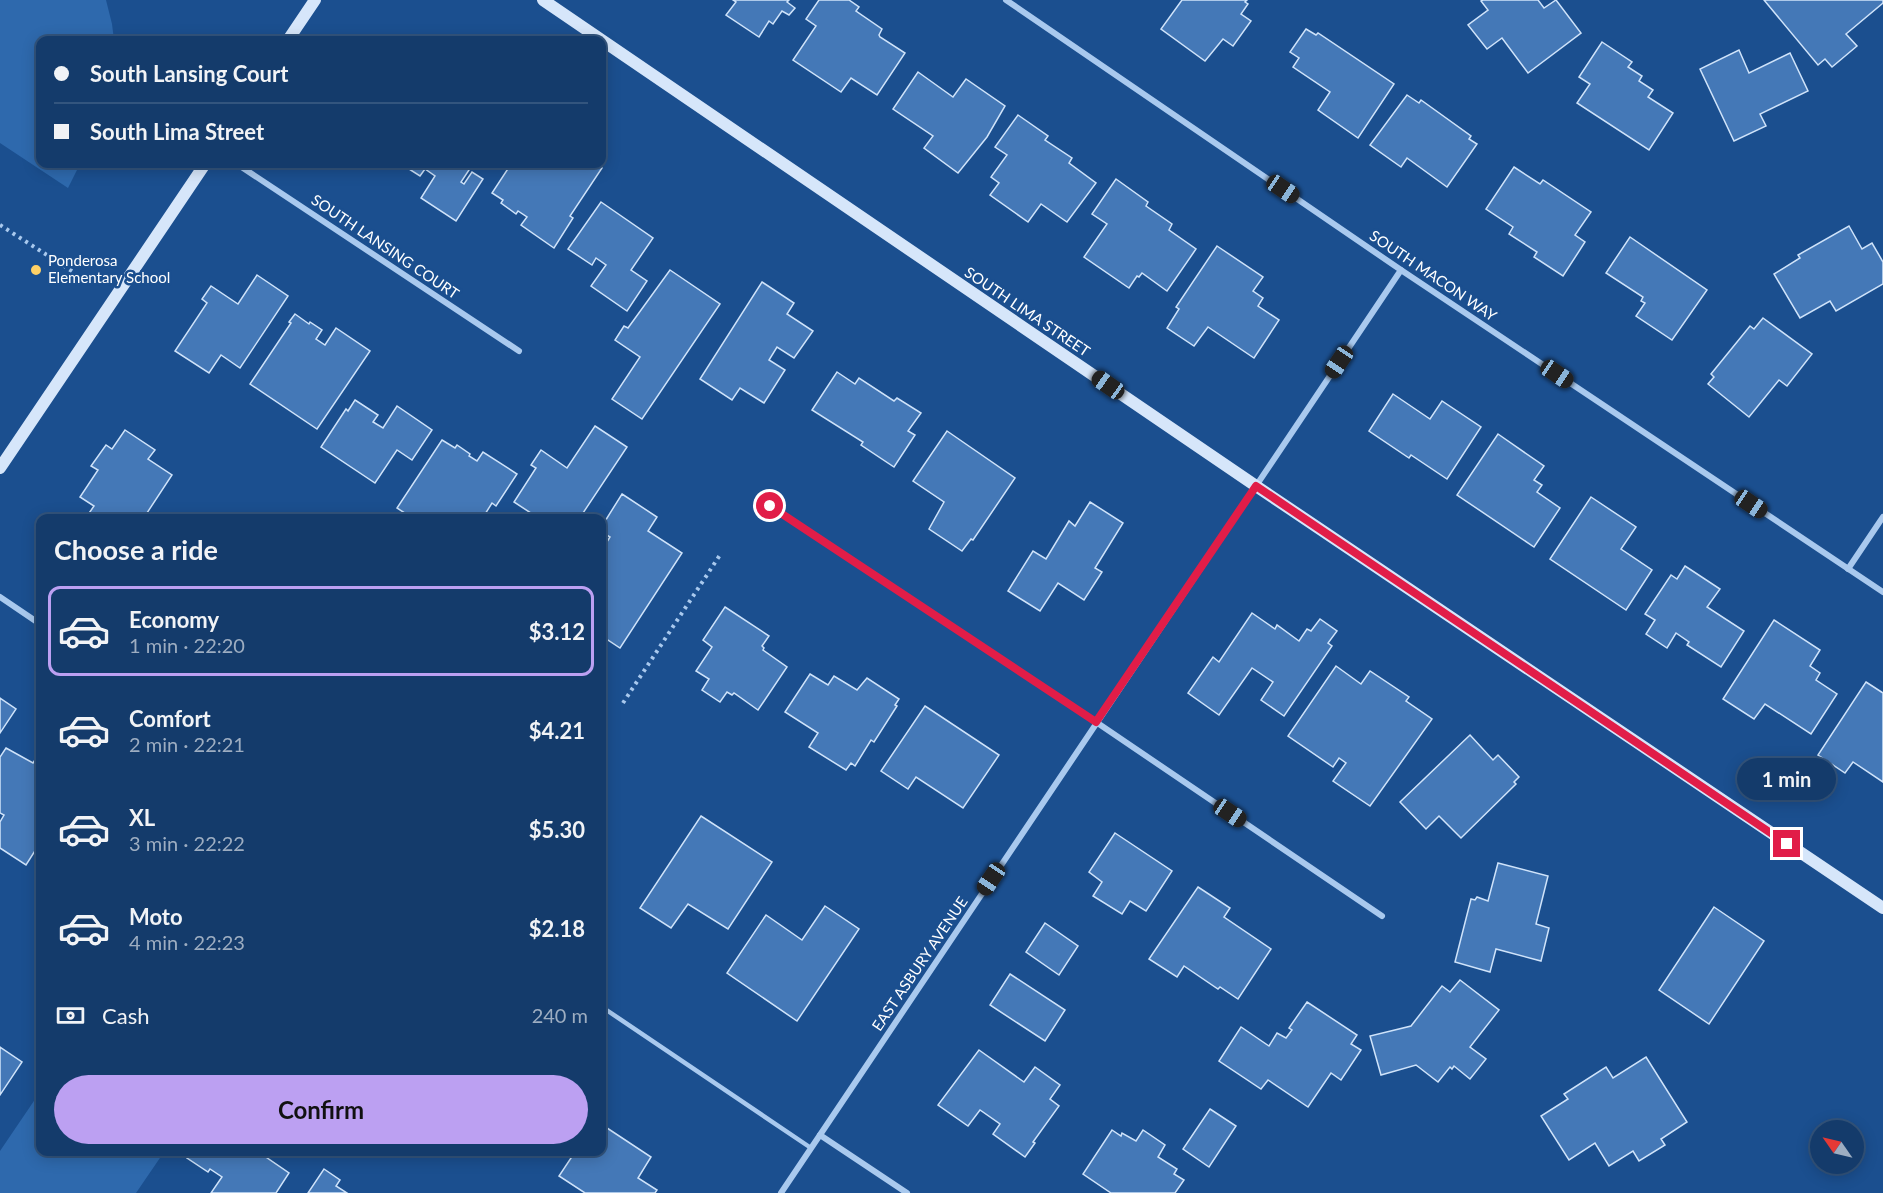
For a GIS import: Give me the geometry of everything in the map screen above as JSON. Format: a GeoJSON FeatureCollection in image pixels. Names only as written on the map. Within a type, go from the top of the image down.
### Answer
{"type":"FeatureCollection","features":[{"type":"Feature","properties":{"kind":"street"},"geometry":{"type":"LineString","coordinates":[[291,36],[315,0]]}},
{"type":"Feature","properties":{"kind":"street","name":"SOUTH LIMA STREET"},"geometry":{"type":"LineString","coordinates":[[543,0],[596,36]]}},
{"type":"Feature","properties":{"kind":"street","name":"SOUTH MACON WAY"},"geometry":{"type":"LineString","coordinates":[[1006,0],[1401,270],[1883,592]]}},
{"type":"Feature","properties":{"kind":"street","name":"SOUTH LIMA STREET"},"geometry":{"type":"LineString","coordinates":[[606,43],[1256,486],[1883,908]]}},
{"type":"Feature","properties":{"kind":"street"},"geometry":{"type":"LineString","coordinates":[[0,468],[202,168]]}},
{"type":"Feature","properties":{"kind":"street","name":"SOUTH LANSING COURT"},"geometry":{"type":"LineString","coordinates":[[243,168],[519,351]]}},
{"type":"Feature","properties":{"kind":"street","name":"EAST ASBURY AVENUE"},"geometry":{"type":"LineString","coordinates":[[781,1193],[1401,270]]}},
{"type":"Feature","properties":{"kind":"street"},"geometry":{"type":"LineString","coordinates":[[770,506],[1096,722],[1382,916]]}},
{"type":"Feature","properties":{"kind":"street"},"geometry":{"type":"LineString","coordinates":[[1848,569],[1883,517]]}},
{"type":"Feature","properties":{"kind":"street"},"geometry":{"type":"LineString","coordinates":[[0,597],[36,621]]}},
{"type":"Feature","properties":{"kind":"street"},"geometry":{"type":"LineString","coordinates":[[820,1134],[907,1193]]}},
{"type":"Feature","properties":{"kind":"lane"},"geometry":{"type":"LineString","coordinates":[[606,1010],[811,1148]]}},
{"type":"Feature","properties":{"kind":"path"},"geometry":{"type":"LineString","coordinates":[[0,225],[75,273]]}},
{"type":"Feature","properties":{"kind":"path"},"geometry":{"type":"LineString","coordinates":[[623,703],[720,555]]}},
{"type":"Feature","properties":{"kind":"shaded area"},"geometry":{"type":"Polygon","coordinates":[[[0,0],[106,0],[114,36],[36,36],[36,167],[0,143],[0,0]]]}},
{"type":"Feature","properties":{"kind":"shaded area"},"geometry":{"type":"Polygon","coordinates":[[[38,168],[78,168],[68,188],[38,168]]]}},
{"type":"Feature","properties":{"kind":"shaded area"},"geometry":{"type":"Polygon","coordinates":[[[36,1098],[36,1156],[161,1156],[136,1193],[0,1193],[0,1151],[36,1098]]]}},
{"type":"Feature","properties":{"kind":"building"},"geometry":{"type":"Polygon","coordinates":[[[733,0],[789,0],[787,2],[795,8],[789,15],[782,11],[773,24],[769,21],[759,37],[726,15],[736,2],[733,0]]]}},
{"type":"Feature","properties":{"kind":"building"},"geometry":{"type":"Polygon","coordinates":[[[819,0],[849,0],[859,7],[856,11],[882,29],[880,37],[905,53],[877,95],[851,78],[841,92],[793,60],[816,26],[806,19],[819,0]]]}},
{"type":"Feature","properties":{"kind":"building"},"geometry":{"type":"Polygon","coordinates":[[[1182,0],[1247,0],[1245,2],[1248,4],[1241,14],[1251,21],[1233,46],[1223,39],[1205,61],[1161,29],[1182,0]]]}},
{"type":"Feature","properties":{"kind":"building"},"geometry":{"type":"Polygon","coordinates":[[[1538,0],[1544,8],[1556,0],[1581,33],[1528,73],[1502,38],[1487,49],[1468,25],[1488,10],[1481,1],[1538,0]]]}},
{"type":"Feature","properties":{"kind":"building"},"geometry":{"type":"Polygon","coordinates":[[[1764,0],[1883,0],[1883,3],[1846,34],[1857,46],[1832,67],[1825,59],[1818,65],[1764,0]]]}},
{"type":"Feature","properties":{"kind":"building"},"geometry":{"type":"Polygon","coordinates":[[[1306,29],[1316,35],[1318,33],[1394,84],[1358,138],[1318,110],[1330,92],[1293,67],[1299,58],[1290,52],[1306,29]]]}},
{"type":"Feature","properties":{"kind":"building"},"geometry":{"type":"Polygon","coordinates":[[[1602,42],[1632,62],[1628,67],[1642,76],[1639,81],[1653,90],[1648,97],[1673,113],[1649,150],[1577,103],[1590,84],[1579,77],[1602,42]]]}},
{"type":"Feature","properties":{"kind":"building"},"geometry":{"type":"Polygon","coordinates":[[[1739,50],[1749,73],[1790,53],[1808,91],[1760,114],[1766,126],[1734,141],[1700,69],[1739,50]]]}},
{"type":"Feature","properties":{"kind":"building"},"geometry":{"type":"Polygon","coordinates":[[[918,72],[953,97],[966,79],[1005,106],[987,137],[958,173],[924,148],[933,136],[893,109],[918,72]]]}},
{"type":"Feature","properties":{"kind":"building"},"geometry":{"type":"Polygon","coordinates":[[[1407,95],[1419,103],[1421,100],[1471,136],[1469,139],[1477,144],[1447,187],[1407,158],[1401,167],[1370,145],[1407,95]]]}},
{"type":"Feature","properties":{"kind":"building"},"geometry":{"type":"Polygon","coordinates":[[[1018,115],[1048,136],[1045,140],[1072,158],[1069,163],[1096,183],[1067,222],[1041,204],[1028,222],[990,195],[999,183],[991,177],[1007,155],[995,147],[1018,115]]]}},
{"type":"Feature","properties":{"kind":"building"},"geometry":{"type":"Polygon","coordinates":[[[1514,167],[1540,184],[1543,180],[1591,212],[1575,235],[1585,242],[1563,276],[1534,257],[1537,252],[1509,234],[1513,227],[1486,209],[1514,167]]]}},
{"type":"Feature","properties":{"kind":"building"},"geometry":{"type":"Polygon","coordinates":[[[407,168],[470,168],[461,182],[464,184],[472,172],[483,179],[456,221],[421,198],[435,176],[425,169],[420,176],[407,168]]]}},
{"type":"Feature","properties":{"kind":"building"},"geometry":{"type":"Polygon","coordinates":[[[508,168],[602,168],[570,216],[573,218],[554,248],[521,225],[527,217],[518,211],[516,214],[501,203],[503,200],[492,193],[508,168]]]}},
{"type":"Feature","properties":{"kind":"building"},"geometry":{"type":"Polygon","coordinates":[[[1116,179],[1148,202],[1146,206],[1172,224],[1169,230],[1196,249],[1167,291],[1142,273],[1139,277],[1137,276],[1129,288],[1084,257],[1107,224],[1092,214],[1116,179]]]}},
{"type":"Feature","properties":{"kind":"building"},"geometry":{"type":"Polygon","coordinates":[[[601,202],[653,238],[631,270],[647,281],[627,311],[591,286],[606,265],[596,258],[592,265],[568,249],[601,202]]]}},
{"type":"Feature","properties":{"kind":"building"},"geometry":{"type":"Polygon","coordinates":[[[1849,226],[1862,249],[1872,243],[1883,262],[1883,284],[1836,311],[1830,301],[1800,318],[1774,274],[1800,258],[1798,255],[1849,226]]]}},
{"type":"Feature","properties":{"kind":"building"},"geometry":{"type":"Polygon","coordinates":[[[1630,237],[1707,290],[1672,340],[1636,316],[1645,303],[1641,301],[1643,297],[1606,273],[1630,237]]]}},
{"type":"Feature","properties":{"kind":"building"},"geometry":{"type":"Polygon","coordinates":[[[1217,246],[1263,277],[1253,291],[1263,298],[1258,306],[1279,320],[1254,358],[1208,327],[1194,346],[1167,328],[1179,309],[1176,307],[1217,246]]]}},
{"type":"Feature","properties":{"kind":"building"},"geometry":{"type":"Polygon","coordinates":[[[670,270],[720,304],[642,419],[612,399],[640,357],[615,340],[624,326],[628,328],[670,270]]]}},
{"type":"Feature","properties":{"kind":"building"},"geometry":{"type":"Polygon","coordinates":[[[257,275],[288,296],[240,368],[221,355],[209,373],[175,351],[207,303],[202,299],[211,286],[238,304],[257,275]]]}},
{"type":"Feature","properties":{"kind":"building"},"geometry":{"type":"Polygon","coordinates":[[[762,282],[794,303],[787,314],[813,331],[794,358],[777,347],[769,360],[785,370],[764,403],[740,388],[732,400],[700,379],[762,282]]]}},
{"type":"Feature","properties":{"kind":"building"},"geometry":{"type":"Polygon","coordinates":[[[295,314],[322,330],[316,339],[325,345],[336,328],[370,351],[317,429],[250,384],[295,314]]]}},
{"type":"Feature","properties":{"kind":"building"},"geometry":{"type":"Polygon","coordinates":[[[1763,318],[1812,354],[1787,386],[1779,380],[1749,417],[1708,384],[1714,377],[1711,374],[1750,326],[1754,329],[1763,318]]]}},
{"type":"Feature","properties":{"kind":"building"},"geometry":{"type":"Polygon","coordinates":[[[837,372],[855,384],[859,378],[894,401],[897,398],[921,413],[908,431],[915,435],[894,467],[861,445],[863,442],[812,410],[837,372]]]}},
{"type":"Feature","properties":{"kind":"building"},"geometry":{"type":"Polygon","coordinates":[[[1393,394],[1430,419],[1442,401],[1481,427],[1447,479],[1411,455],[1409,458],[1369,431],[1393,394]]]}},
{"type":"Feature","properties":{"kind":"building"},"geometry":{"type":"Polygon","coordinates":[[[355,400],[378,415],[373,422],[383,428],[397,406],[432,430],[412,460],[397,450],[375,483],[321,447],[346,409],[348,411],[355,400]]]}},
{"type":"Feature","properties":{"kind":"building"},"geometry":{"type":"Polygon","coordinates":[[[595,426],[627,447],[582,514],[532,514],[514,502],[536,468],[531,465],[541,450],[567,468],[595,426]]]}},
{"type":"Feature","properties":{"kind":"building"},"geometry":{"type":"Polygon","coordinates":[[[125,430],[155,450],[148,459],[172,475],[146,514],[88,514],[94,506],[80,497],[98,470],[91,466],[106,445],[112,449],[125,430]]]}},
{"type":"Feature","properties":{"kind":"building"},"geometry":{"type":"Polygon","coordinates":[[[947,431],[1015,478],[973,540],[971,539],[962,551],[929,529],[944,502],[913,481],[947,431]]]}},
{"type":"Feature","properties":{"kind":"building"},"geometry":{"type":"Polygon","coordinates":[[[1498,434],[1544,466],[1534,480],[1542,485],[1537,492],[1560,508],[1534,547],[1457,495],[1498,434]]]}},
{"type":"Feature","properties":{"kind":"building"},"geometry":{"type":"Polygon","coordinates":[[[442,440],[455,448],[457,445],[477,461],[483,452],[517,474],[496,506],[492,503],[485,514],[406,514],[397,508],[442,440]]]}},
{"type":"Feature","properties":{"kind":"building"},"geometry":{"type":"Polygon","coordinates":[[[622,494],[657,517],[648,531],[682,553],[620,648],[606,639],[606,544],[610,537],[606,534],[606,520],[622,494]]]}},
{"type":"Feature","properties":{"kind":"building"},"geometry":{"type":"Polygon","coordinates":[[[1591,497],[1636,527],[1621,549],[1652,570],[1626,610],[1550,559],[1591,497]]]}},
{"type":"Feature","properties":{"kind":"building"},"geometry":{"type":"Polygon","coordinates":[[[1090,502],[1123,523],[1095,568],[1102,572],[1084,600],[1058,583],[1040,611],[1008,591],[1033,551],[1046,559],[1069,521],[1075,526],[1090,502]]]}},
{"type":"Feature","properties":{"kind":"building"},"geometry":{"type":"Polygon","coordinates":[[[1685,566],[1720,589],[1707,607],[1744,631],[1721,667],[1687,645],[1689,642],[1676,633],[1667,648],[1646,634],[1655,620],[1645,614],[1671,575],[1677,579],[1685,566]]]}},
{"type":"Feature","properties":{"kind":"building"},"geometry":{"type":"Polygon","coordinates":[[[725,607],[769,636],[762,646],[763,650],[787,667],[758,710],[734,693],[732,695],[727,692],[720,702],[702,690],[709,679],[696,671],[712,647],[703,640],[725,607]]]}},
{"type":"Feature","properties":{"kind":"building"},"geometry":{"type":"Polygon","coordinates":[[[1252,613],[1275,629],[1277,625],[1299,641],[1307,629],[1311,631],[1320,619],[1337,631],[1328,643],[1332,646],[1284,716],[1261,700],[1273,682],[1252,668],[1219,715],[1188,693],[1213,657],[1219,662],[1252,613]]]}},
{"type":"Feature","properties":{"kind":"building"},"geometry":{"type":"Polygon","coordinates":[[[1774,620],[1820,650],[1810,666],[1820,673],[1816,680],[1837,694],[1811,734],[1765,704],[1754,719],[1723,699],[1774,620]]]}},
{"type":"Feature","properties":{"kind":"building"},"geometry":{"type":"Polygon","coordinates":[[[1336,666],[1361,684],[1370,671],[1409,697],[1406,701],[1432,719],[1370,806],[1333,781],[1346,763],[1339,758],[1333,767],[1288,736],[1336,666]]]}},
{"type":"Feature","properties":{"kind":"building"},"geometry":{"type":"Polygon","coordinates":[[[810,674],[828,685],[834,676],[857,690],[867,678],[899,699],[874,742],[871,740],[855,766],[851,763],[846,770],[809,747],[818,733],[785,712],[810,674]]]}},
{"type":"Feature","properties":{"kind":"building"},"geometry":{"type":"Polygon","coordinates":[[[1866,682],[1883,693],[1883,782],[1853,762],[1845,773],[1818,755],[1866,682]]]}},
{"type":"Feature","properties":{"kind":"building"},"geometry":{"type":"Polygon","coordinates":[[[0,698],[16,709],[0,733],[0,698]]]}},
{"type":"Feature","properties":{"kind":"building"},"geometry":{"type":"Polygon","coordinates":[[[925,706],[999,755],[963,808],[916,777],[908,789],[881,771],[925,706]]]}},
{"type":"Feature","properties":{"kind":"building"},"geometry":{"type":"Polygon","coordinates":[[[1470,735],[1493,760],[1498,755],[1519,777],[1514,782],[1516,784],[1461,838],[1439,816],[1426,829],[1400,802],[1470,735]]]}},
{"type":"Feature","properties":{"kind":"building"},"geometry":{"type":"Polygon","coordinates":[[[6,748],[33,763],[36,758],[36,849],[26,865],[0,848],[0,822],[4,815],[0,813],[0,757],[6,748]]]}},
{"type":"Feature","properties":{"kind":"building"},"geometry":{"type":"Polygon","coordinates":[[[701,816],[772,862],[728,929],[688,904],[671,928],[640,908],[701,816]]]}},
{"type":"Feature","properties":{"kind":"building"},"geometry":{"type":"Polygon","coordinates":[[[1115,833],[1172,871],[1146,911],[1130,901],[1122,914],[1093,896],[1102,882],[1089,872],[1115,833]]]}},
{"type":"Feature","properties":{"kind":"building"},"geometry":{"type":"Polygon","coordinates":[[[1498,863],[1548,876],[1536,924],[1549,928],[1541,961],[1496,949],[1490,972],[1455,962],[1471,899],[1475,900],[1477,897],[1488,901],[1498,863]]]}},
{"type":"Feature","properties":{"kind":"building"},"geometry":{"type":"Polygon","coordinates":[[[1198,887],[1230,908],[1224,917],[1271,949],[1238,999],[1220,987],[1218,989],[1184,966],[1177,977],[1149,959],[1198,887]]]}},
{"type":"Feature","properties":{"kind":"building"},"geometry":{"type":"Polygon","coordinates":[[[825,906],[859,929],[797,1021],[727,973],[766,915],[802,940],[825,906]]]}},
{"type":"Feature","properties":{"kind":"building"},"geometry":{"type":"Polygon","coordinates":[[[1714,907],[1764,941],[1709,1024],[1659,990],[1714,907]]]}},
{"type":"Feature","properties":{"kind":"building"},"geometry":{"type":"Polygon","coordinates":[[[1045,923],[1078,946],[1059,975],[1026,952],[1045,923]]]}},
{"type":"Feature","properties":{"kind":"building"},"geometry":{"type":"Polygon","coordinates":[[[1010,974],[1065,1010],[1045,1041],[990,1005],[1010,974]]]}},
{"type":"Feature","properties":{"kind":"building"},"geometry":{"type":"Polygon","coordinates":[[[1460,980],[1499,1010],[1470,1047],[1486,1059],[1470,1079],[1454,1066],[1452,1069],[1450,1067],[1438,1082],[1416,1065],[1381,1075],[1370,1036],[1411,1026],[1442,986],[1450,992],[1460,980]]]}},
{"type":"Feature","properties":{"kind":"building"},"geometry":{"type":"Polygon","coordinates":[[[1307,1002],[1357,1035],[1351,1044],[1361,1050],[1341,1080],[1331,1073],[1308,1107],[1268,1080],[1261,1089],[1219,1061],[1241,1027],[1269,1046],[1277,1033],[1286,1038],[1292,1030],[1289,1028],[1307,1002]]]}},
{"type":"Feature","properties":{"kind":"building"},"geometry":{"type":"Polygon","coordinates":[[[0,1047],[22,1062],[0,1095],[0,1047]]]}},
{"type":"Feature","properties":{"kind":"building"},"geometry":{"type":"Polygon","coordinates":[[[979,1050],[1024,1082],[1035,1067],[1060,1085],[1050,1099],[1059,1106],[1025,1157],[993,1134],[1000,1124],[980,1110],[968,1126],[938,1105],[979,1050]]]}},
{"type":"Feature","properties":{"kind":"building"},"geometry":{"type":"Polygon","coordinates":[[[1646,1057],[1687,1122],[1661,1139],[1665,1145],[1639,1161],[1633,1151],[1609,1166],[1595,1143],[1569,1160],[1541,1116],[1568,1099],[1564,1094],[1606,1067],[1613,1078],[1646,1057]]]}},
{"type":"Feature","properties":{"kind":"building"},"geometry":{"type":"Polygon","coordinates":[[[1210,1109],[1236,1126],[1209,1167],[1183,1149],[1210,1109]]]}},
{"type":"Feature","properties":{"kind":"building"},"geometry":{"type":"Polygon","coordinates":[[[606,1127],[651,1157],[638,1178],[657,1190],[655,1193],[585,1193],[559,1176],[572,1156],[606,1156],[606,1127]]]}},
{"type":"Feature","properties":{"kind":"building"},"geometry":{"type":"Polygon","coordinates":[[[1112,1130],[1136,1141],[1143,1130],[1165,1145],[1158,1157],[1177,1169],[1174,1174],[1184,1180],[1175,1193],[1111,1193],[1083,1174],[1112,1130]]]}},
{"type":"Feature","properties":{"kind":"building"},"geometry":{"type":"Polygon","coordinates":[[[188,1156],[264,1156],[289,1173],[276,1193],[211,1193],[222,1177],[210,1169],[208,1172],[187,1158],[188,1156]]]}},
{"type":"Feature","properties":{"kind":"building"},"geometry":{"type":"Polygon","coordinates":[[[324,1169],[340,1180],[336,1186],[347,1193],[308,1193],[324,1169]]]}},
{"type":"Feature","properties":{"kind":"place","name":"Ponderosa Elementary School"},"geometry":{"type":"Point","coordinates":[36,270]}},
{"type":"Feature","properties":{"kind":"route"},"geometry":{"type":"LineString","coordinates":[[770,506],[1096,722],[1256,486],[1787,844]]}}]}
